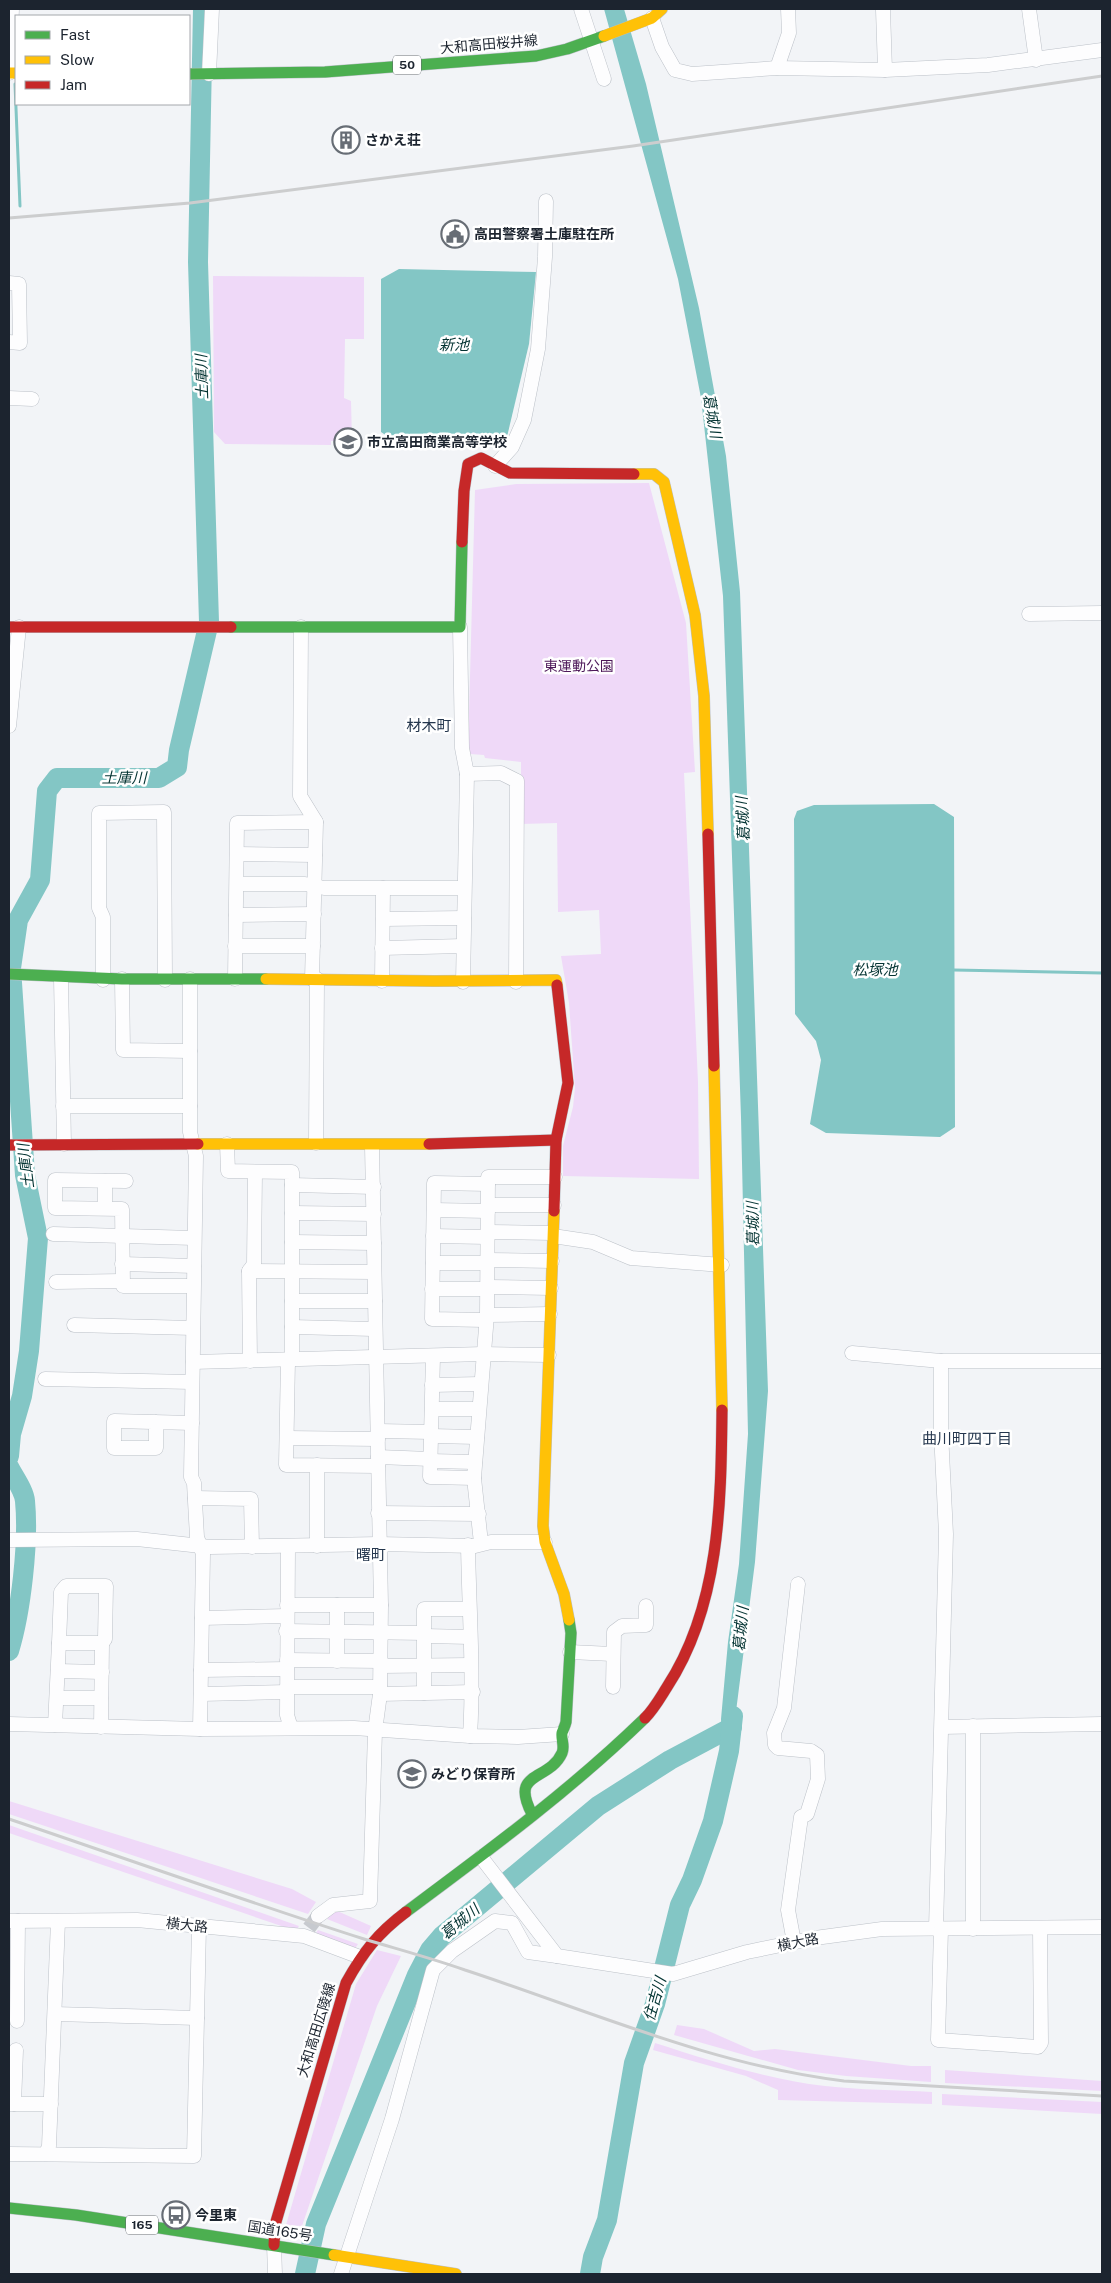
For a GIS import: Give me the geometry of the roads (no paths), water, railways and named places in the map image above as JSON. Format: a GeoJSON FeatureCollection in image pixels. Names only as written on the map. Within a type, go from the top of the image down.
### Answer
{"type":"FeatureCollection","features":[{"type":"Feature","properties":{"kind":"main road","name":"大和高田桜井線"},"geometry":{"type":"LineString","coordinates":[[200,74],[325,72],[506,60],[567,49],[652,16]]}},
{"type":"Feature","properties":{"kind":"main road","name":"大和高田広陵線"},"geometry":{"type":"LineString","coordinates":[[274,2245],[275,2225],[346,1983],[360,1957],[382,1930],[484,1860],[532,1814],[609,1753],[650,1713],[682,1664],[697,1628],[713,1568],[721,1502],[722,1265],[704,696],[695,615],[664,482],[654,474],[510,473],[481,458],[468,464],[464,491],[460,627]]}},
{"type":"Feature","properties":{"kind":"main road"},"geometry":{"type":"LineString","coordinates":[[14,627],[460,627]]}},
{"type":"Feature","properties":{"kind":"main road"},"geometry":{"type":"LineString","coordinates":[[9,974],[103,980],[314,979],[463,982],[556,980],[568,1083],[556,1140],[543,1492],[545,1542],[564,1594],[571,1633],[566,1722],[562,1734],[564,1750],[560,1756],[527,1782],[522,1790],[524,1800],[532,1814]]}},
{"type":"Feature","properties":{"kind":"main road"},"geometry":{"type":"LineString","coordinates":[[9,1145],[316,1143],[372,1146],[556,1140]]}},
{"type":"Feature","properties":{"kind":"main road","name":"国道165号"},"geometry":{"type":"LineString","coordinates":[[9,2208],[76,2215],[343,2256],[426,2272],[456,2274]]}},
{"type":"Feature","properties":{"kind":"street"},"geometry":{"type":"LineString","coordinates":[[9,73],[12,9]]}},
{"type":"Feature","properties":{"kind":"street"},"geometry":{"type":"LineString","coordinates":[[200,74],[212,9]]}},
{"type":"Feature","properties":{"kind":"street"},"geometry":{"type":"LineString","coordinates":[[581,9],[597,38],[604,78]]}},
{"type":"Feature","properties":{"kind":"street"},"geometry":{"type":"LineString","coordinates":[[777,68],[789,33],[788,9]]}},
{"type":"Feature","properties":{"kind":"street"},"geometry":{"type":"LineString","coordinates":[[1028,9],[1036,60]]}},
{"type":"Feature","properties":{"kind":"street"},"geometry":{"type":"LineString","coordinates":[[883,10],[885,70]]}},
{"type":"Feature","properties":{"kind":"street"},"geometry":{"type":"LineString","coordinates":[[652,16],[662,47],[675,70],[692,74],[777,68],[885,70],[988,65],[1102,50]]}},
{"type":"Feature","properties":{"kind":"street"},"geometry":{"type":"LineString","coordinates":[[495,466],[512,447],[524,420],[538,349],[545,256],[546,202]]}},
{"type":"Feature","properties":{"kind":"street"},"geometry":{"type":"LineString","coordinates":[[9,283],[19,284],[14,313],[20,342],[9,342]]}},
{"type":"Feature","properties":{"kind":"street"},"geometry":{"type":"LineString","coordinates":[[9,398],[32,398]]}},
{"type":"Feature","properties":{"kind":"street"},"geometry":{"type":"LineString","coordinates":[[1029,614],[1102,613]]}},
{"type":"Feature","properties":{"kind":"street"},"geometry":{"type":"LineString","coordinates":[[9,726],[14,627]]}},
{"type":"Feature","properties":{"kind":"street"},"geometry":{"type":"LineString","coordinates":[[460,627],[462,748],[467,774],[463,982]]}},
{"type":"Feature","properties":{"kind":"street"},"geometry":{"type":"LineString","coordinates":[[301,628],[300,796],[316,822],[313,946],[316,1143]]}},
{"type":"Feature","properties":{"kind":"street"},"geometry":{"type":"LineString","coordinates":[[467,774],[501,773],[517,781],[516,982]]}},
{"type":"Feature","properties":{"kind":"street"},"geometry":{"type":"LineString","coordinates":[[103,980],[103,917],[99,908],[99,813],[164,812],[165,980]]}},
{"type":"Feature","properties":{"kind":"street"},"geometry":{"type":"LineString","coordinates":[[235,979],[237,823],[316,822]]}},
{"type":"Feature","properties":{"kind":"street"},"geometry":{"type":"LineString","coordinates":[[237,854],[315,855]]}},
{"type":"Feature","properties":{"kind":"street"},"geometry":{"type":"LineString","coordinates":[[237,884],[464,888]]}},
{"type":"Feature","properties":{"kind":"street"},"geometry":{"type":"LineString","coordinates":[[382,981],[383,888]]}},
{"type":"Feature","properties":{"kind":"street"},"geometry":{"type":"LineString","coordinates":[[236,915],[314,914]]}},
{"type":"Feature","properties":{"kind":"street"},"geometry":{"type":"LineString","coordinates":[[383,919],[464,918]]}},
{"type":"Feature","properties":{"kind":"street"},"geometry":{"type":"LineString","coordinates":[[235,946],[313,946]]}},
{"type":"Feature","properties":{"kind":"street"},"geometry":{"type":"LineString","coordinates":[[382,948],[464,946]]}},
{"type":"Feature","properties":{"kind":"street"},"geometry":{"type":"LineString","coordinates":[[57,978],[64,1144]]}},
{"type":"Feature","properties":{"kind":"street"},"geometry":{"type":"LineString","coordinates":[[190,979],[190,1132],[196,1156],[191,1477],[199,1545],[203,1554],[200,1729]]}},
{"type":"Feature","properties":{"kind":"street"},"geometry":{"type":"LineString","coordinates":[[122,980],[123,1050],[190,1051]]}},
{"type":"Feature","properties":{"kind":"street"},"geometry":{"type":"LineString","coordinates":[[63,1106],[190,1106]]}},
{"type":"Feature","properties":{"kind":"street"},"geometry":{"type":"LineString","coordinates":[[227,1144],[228,1171],[292,1172],[292,1327],[286,1465],[430,1460],[476,1462]]}},
{"type":"Feature","properties":{"kind":"street"},"geometry":{"type":"LineString","coordinates":[[318,1916],[333,1905],[370,1901],[375,1731],[381,1663],[378,1544],[378,1365],[375,1357],[374,1328],[374,1188],[372,1146]]}},
{"type":"Feature","properties":{"kind":"street"},"geometry":{"type":"LineString","coordinates":[[250,1361],[249,1271],[254,1264],[255,1172]]}},
{"type":"Feature","properties":{"kind":"street"},"geometry":{"type":"LineString","coordinates":[[470,1736],[473,1692],[470,1665],[469,1610],[479,1514],[474,1478],[486,1317],[488,1176],[555,1178]]}},
{"type":"Feature","properties":{"kind":"street"},"geometry":{"type":"LineString","coordinates":[[126,1181],[56,1180],[55,1208],[122,1209],[123,1286],[194,1286]]}},
{"type":"Feature","properties":{"kind":"street"},"geometry":{"type":"LineString","coordinates":[[105,1181],[105,1208]]}},
{"type":"Feature","properties":{"kind":"street"},"geometry":{"type":"LineString","coordinates":[[488,1184],[434,1183],[432,1319],[550,1314]]}},
{"type":"Feature","properties":{"kind":"street"},"geometry":{"type":"LineString","coordinates":[[292,1185],[374,1188]]}},
{"type":"Feature","properties":{"kind":"street"},"geometry":{"type":"LineString","coordinates":[[434,1210],[554,1205]]}},
{"type":"Feature","properties":{"kind":"street"},"geometry":{"type":"LineString","coordinates":[[292,1213],[374,1214]]}},
{"type":"Feature","properties":{"kind":"street"},"geometry":{"type":"LineString","coordinates":[[53,1234],[194,1238]]}},
{"type":"Feature","properties":{"kind":"street"},"geometry":{"type":"LineString","coordinates":[[433,1236],[553,1235],[593,1242],[631,1258],[722,1265]]}},
{"type":"Feature","properties":{"kind":"street"},"geometry":{"type":"LineString","coordinates":[[292,1242],[374,1243]]}},
{"type":"Feature","properties":{"kind":"street"},"geometry":{"type":"LineString","coordinates":[[433,1262],[552,1261]]}},
{"type":"Feature","properties":{"kind":"street"},"geometry":{"type":"LineString","coordinates":[[122,1264],[194,1266]]}},
{"type":"Feature","properties":{"kind":"street"},"geometry":{"type":"LineString","coordinates":[[249,1271],[374,1272]]}},
{"type":"Feature","properties":{"kind":"street"},"geometry":{"type":"LineString","coordinates":[[56,1282],[122,1281]]}},
{"type":"Feature","properties":{"kind":"street"},"geometry":{"type":"LineString","coordinates":[[432,1289],[551,1288]]}},
{"type":"Feature","properties":{"kind":"street"},"geometry":{"type":"LineString","coordinates":[[292,1301],[375,1301]]}},
{"type":"Feature","properties":{"kind":"street"},"geometry":{"type":"LineString","coordinates":[[74,1325],[193,1328]]}},
{"type":"Feature","properties":{"kind":"street"},"geometry":{"type":"LineString","coordinates":[[292,1327],[374,1328]]}},
{"type":"Feature","properties":{"kind":"street"},"geometry":{"type":"LineString","coordinates":[[852,1353],[941,1361],[1102,1361]]}},
{"type":"Feature","properties":{"kind":"street"},"geometry":{"type":"LineString","coordinates":[[193,1362],[482,1354],[549,1355]]}},
{"type":"Feature","properties":{"kind":"street"},"geometry":{"type":"LineString","coordinates":[[433,1356],[430,1478],[474,1478]]}},
{"type":"Feature","properties":{"kind":"street"},"geometry":{"type":"LineString","coordinates":[[941,1361],[941,1432],[946,1534],[938,2040],[1038,2047],[1041,2043],[1040,1928]]}},
{"type":"Feature","properties":{"kind":"street"},"geometry":{"type":"LineString","coordinates":[[45,1379],[192,1382]]}},
{"type":"Feature","properties":{"kind":"street"},"geometry":{"type":"LineString","coordinates":[[432,1385],[480,1384]]}},
{"type":"Feature","properties":{"kind":"street"},"geometry":{"type":"LineString","coordinates":[[432,1409],[479,1409]]}},
{"type":"Feature","properties":{"kind":"street"},"geometry":{"type":"LineString","coordinates":[[156,1422],[192,1423]]}},
{"type":"Feature","properties":{"kind":"street"},"geometry":{"type":"LineString","coordinates":[[287,1438],[431,1434],[477,1437]]}},
{"type":"Feature","properties":{"kind":"street"},"geometry":{"type":"LineString","coordinates":[[317,1465],[317,1546]]}},
{"type":"Feature","properties":{"kind":"street"},"geometry":{"type":"LineString","coordinates":[[194,1498],[251,1499],[252,1547]]}},
{"type":"Feature","properties":{"kind":"street"},"geometry":{"type":"LineString","coordinates":[[378,1513],[479,1514]]}},
{"type":"Feature","properties":{"kind":"street"},"geometry":{"type":"LineString","coordinates":[[9,1540],[137,1539],[199,1545],[252,1547],[545,1542]]}},
{"type":"Feature","properties":{"kind":"street"},"geometry":{"type":"LineString","coordinates":[[288,1546],[286,1610],[287,1715],[291,1728]]}},
{"type":"Feature","properties":{"kind":"street"},"geometry":{"type":"LineString","coordinates":[[794,1942],[788,1910],[801,1817],[808,1814],[818,1779],[817,1755],[811,1751],[778,1748],[775,1745],[774,1733],[784,1708],[798,1584]]}},
{"type":"Feature","properties":{"kind":"street"},"geometry":{"type":"LineString","coordinates":[[55,1725],[61,1592],[66,1586],[106,1586],[105,1639],[102,1643],[101,1727]]}},
{"type":"Feature","properties":{"kind":"street"},"geometry":{"type":"LineString","coordinates":[[202,1618],[337,1605],[381,1605]]}},
{"type":"Feature","properties":{"kind":"street"},"geometry":{"type":"LineString","coordinates":[[337,1605],[337,1661]]}},
{"type":"Feature","properties":{"kind":"street"},"geometry":{"type":"LineString","coordinates":[[613,1687],[612,1654],[614,1632],[622,1626],[646,1625],[646,1606]]}},
{"type":"Feature","properties":{"kind":"street"},"geometry":{"type":"LineString","coordinates":[[424,1693],[424,1609],[469,1610]]}},
{"type":"Feature","properties":{"kind":"street"},"geometry":{"type":"LineString","coordinates":[[286,1631],[470,1637]]}},
{"type":"Feature","properties":{"kind":"street"},"geometry":{"type":"LineString","coordinates":[[59,1643],[102,1643]]}},
{"type":"Feature","properties":{"kind":"street"},"geometry":{"type":"LineString","coordinates":[[570,1652],[612,1654]]}},
{"type":"Feature","properties":{"kind":"street"},"geometry":{"type":"LineString","coordinates":[[201,1670],[337,1661],[425,1666],[470,1665]]}},
{"type":"Feature","properties":{"kind":"street"},"geometry":{"type":"LineString","coordinates":[[58,1671],[102,1672]]}},
{"type":"Feature","properties":{"kind":"street"},"geometry":{"type":"LineString","coordinates":[[201,1694],[287,1690],[380,1690],[424,1693],[473,1692]]}},
{"type":"Feature","properties":{"kind":"street"},"geometry":{"type":"LineString","coordinates":[[56,1698],[101,1698]]}},
{"type":"Feature","properties":{"kind":"street"},"geometry":{"type":"LineString","coordinates":[[9,1724],[200,1729],[354,1728],[375,1731],[518,1737],[562,1734]]}},
{"type":"Feature","properties":{"kind":"street"},"geometry":{"type":"LineString","coordinates":[[942,1727],[1102,1724]]}},
{"type":"Feature","properties":{"kind":"street"},"geometry":{"type":"LineString","coordinates":[[973,1726],[973,1929]]}},
{"type":"Feature","properties":{"kind":"street"},"geometry":{"type":"LineString","coordinates":[[484,1860],[557,1956]]}},
{"type":"Feature","properties":{"kind":"street","name":"横大路"},"geometry":{"type":"LineString","coordinates":[[14,1921],[137,1920],[199,1926],[306,1932],[360,1957]]}},
{"type":"Feature","properties":{"kind":"street"},"geometry":{"type":"LineString","coordinates":[[14,1921],[17,2021]]}},
{"type":"Feature","properties":{"kind":"street"},"geometry":{"type":"LineString","coordinates":[[46,2154],[49,2146],[58,1921]]}},
{"type":"Feature","properties":{"kind":"street","name":"横大路"},"geometry":{"type":"LineString","coordinates":[[343,2256],[392,2119],[433,1970],[452,1951],[495,1921],[512,1923],[528,1952],[673,1974],[747,1952],[794,1942],[882,1929],[939,1930],[1102,1927]]}},
{"type":"Feature","properties":{"kind":"street"},"geometry":{"type":"LineString","coordinates":[[9,2154],[194,2156],[199,1926]]}},
{"type":"Feature","properties":{"kind":"street"},"geometry":{"type":"LineString","coordinates":[[55,2014],[197,2018]]}},
{"type":"Feature","properties":{"kind":"street"},"geometry":{"type":"LineString","coordinates":[[16,2050],[12,2104],[51,2104]]}},
{"type":"Feature","properties":{"kind":"street"},"geometry":{"type":"LineString","coordinates":[[274,2245],[274,2274]]}},
{"type":"Feature","properties":{"kind":"street"},"geometry":{"type":"LineString","coordinates":[[342,2274],[343,2256]]}},
{"type":"Feature","properties":{"kind":"water"},"geometry":{"type":"Polygon","coordinates":[[[604,9],[624,9],[646,84],[699,308],[726,456],[740,592],[768,1391],[755,1562],[732,1743],[722,1742],[721,1719],[728,1642],[739,1564],[748,1434],[741,1117],[723,596],[701,398],[678,279],[604,9]]]}},
{"type":"Feature","properties":{"kind":"water","name":"新池"},"geometry":{"type":"Polygon","coordinates":[[[399,269],[536,272],[529,344],[506,441],[493,446],[390,438],[381,432],[381,279],[399,269]]]}},
{"type":"Feature","properties":{"kind":"water","name":"松塚池"},"geometry":{"type":"Polygon","coordinates":[[[934,804],[954,817],[955,1127],[940,1137],[826,1133],[810,1124],[821,1060],[816,1041],[795,1014],[794,819],[797,811],[814,805],[934,804]]]}},
{"type":"Feature","properties":{"kind":"waterway","name":"土庫川"},"geometry":{"type":"LineString","coordinates":[[9,1456],[11,1434],[22,1396],[29,1351],[38,1238],[25,1175],[11,968],[18,920],[40,880],[47,791],[57,778],[159,778],[177,767],[179,750],[209,622],[198,262],[203,9]]}},
{"type":"Feature","properties":{"kind":"waterway"},"geometry":{"type":"LineString","coordinates":[[16,105],[20,206]]}},
{"type":"Feature","properties":{"kind":"waterway"},"geometry":{"type":"LineString","coordinates":[[954,970],[1102,973]]}},
{"type":"Feature","properties":{"kind":"waterway","name":"土庫川"},"geometry":{"type":"LineString","coordinates":[[9,1467],[23,1492],[26,1518],[23,1577],[17,1617],[9,1651]]}},
{"type":"Feature","properties":{"kind":"waterway","name":"住吉川"},"geometry":{"type":"LineString","coordinates":[[590,2274],[593,2257],[607,2220],[634,2063],[655,2004],[680,1905],[692,1880],[713,1821],[729,1751],[733,1716]]}},
{"type":"Feature","properties":{"kind":"waterway","name":"葛城川"},"geometry":{"type":"LineString","coordinates":[[305,2274],[316,2224],[417,1975],[430,1950],[442,1936],[598,1806],[670,1760],[732,1727]]}},
{"type":"Feature","properties":{"kind":"tunnel"},"geometry":{"type":"LineString","coordinates":[[309,1928],[318,1916]]}},
{"type":"Feature","properties":{"kind":"railway"},"geometry":{"type":"LineString","coordinates":[[9,218],[190,203],[633,146],[1102,76]]}},
{"type":"Feature","properties":{"kind":"railway"},"geometry":{"type":"LineString","coordinates":[[9,1819],[319,1925],[452,1966],[652,2035],[747,2063],[844,2081],[1102,2096]]}},
{"type":"Feature","properties":{"kind":"place","name":"さかえ荘"},"geometry":{"type":"Point","coordinates":[346,140]}},
{"type":"Feature","properties":{"kind":"place","name":"高田警察署土庫駐在所"},"geometry":{"type":"Point","coordinates":[455,234]}},
{"type":"Feature","properties":{"kind":"place","name":"市立高田商業高等学校"},"geometry":{"type":"Point","coordinates":[348,442]}},
{"type":"Feature","properties":{"kind":"place","name":"みどり保育所"},"geometry":{"type":"Point","coordinates":[412,1774]}},
{"type":"Feature","properties":{"kind":"place","name":"今里東"},"geometry":{"type":"Point","coordinates":[176,2215]}},
{"type":"Feature","properties":{"kind":"district","name":"材木町"},"geometry":{"type":"Point","coordinates":[429,726]}},
{"type":"Feature","properties":{"kind":"district","name":"曲川町四丁目"},"geometry":{"type":"Point","coordinates":[967,1439]}},
{"type":"Feature","properties":{"kind":"district","name":"曙町"},"geometry":{"type":"Point","coordinates":[371,1555]}},
{"type":"Feature","properties":{"kind":"park label","name":"東運動公園"},"geometry":{"type":"Point","coordinates":[579,666]}}]}
